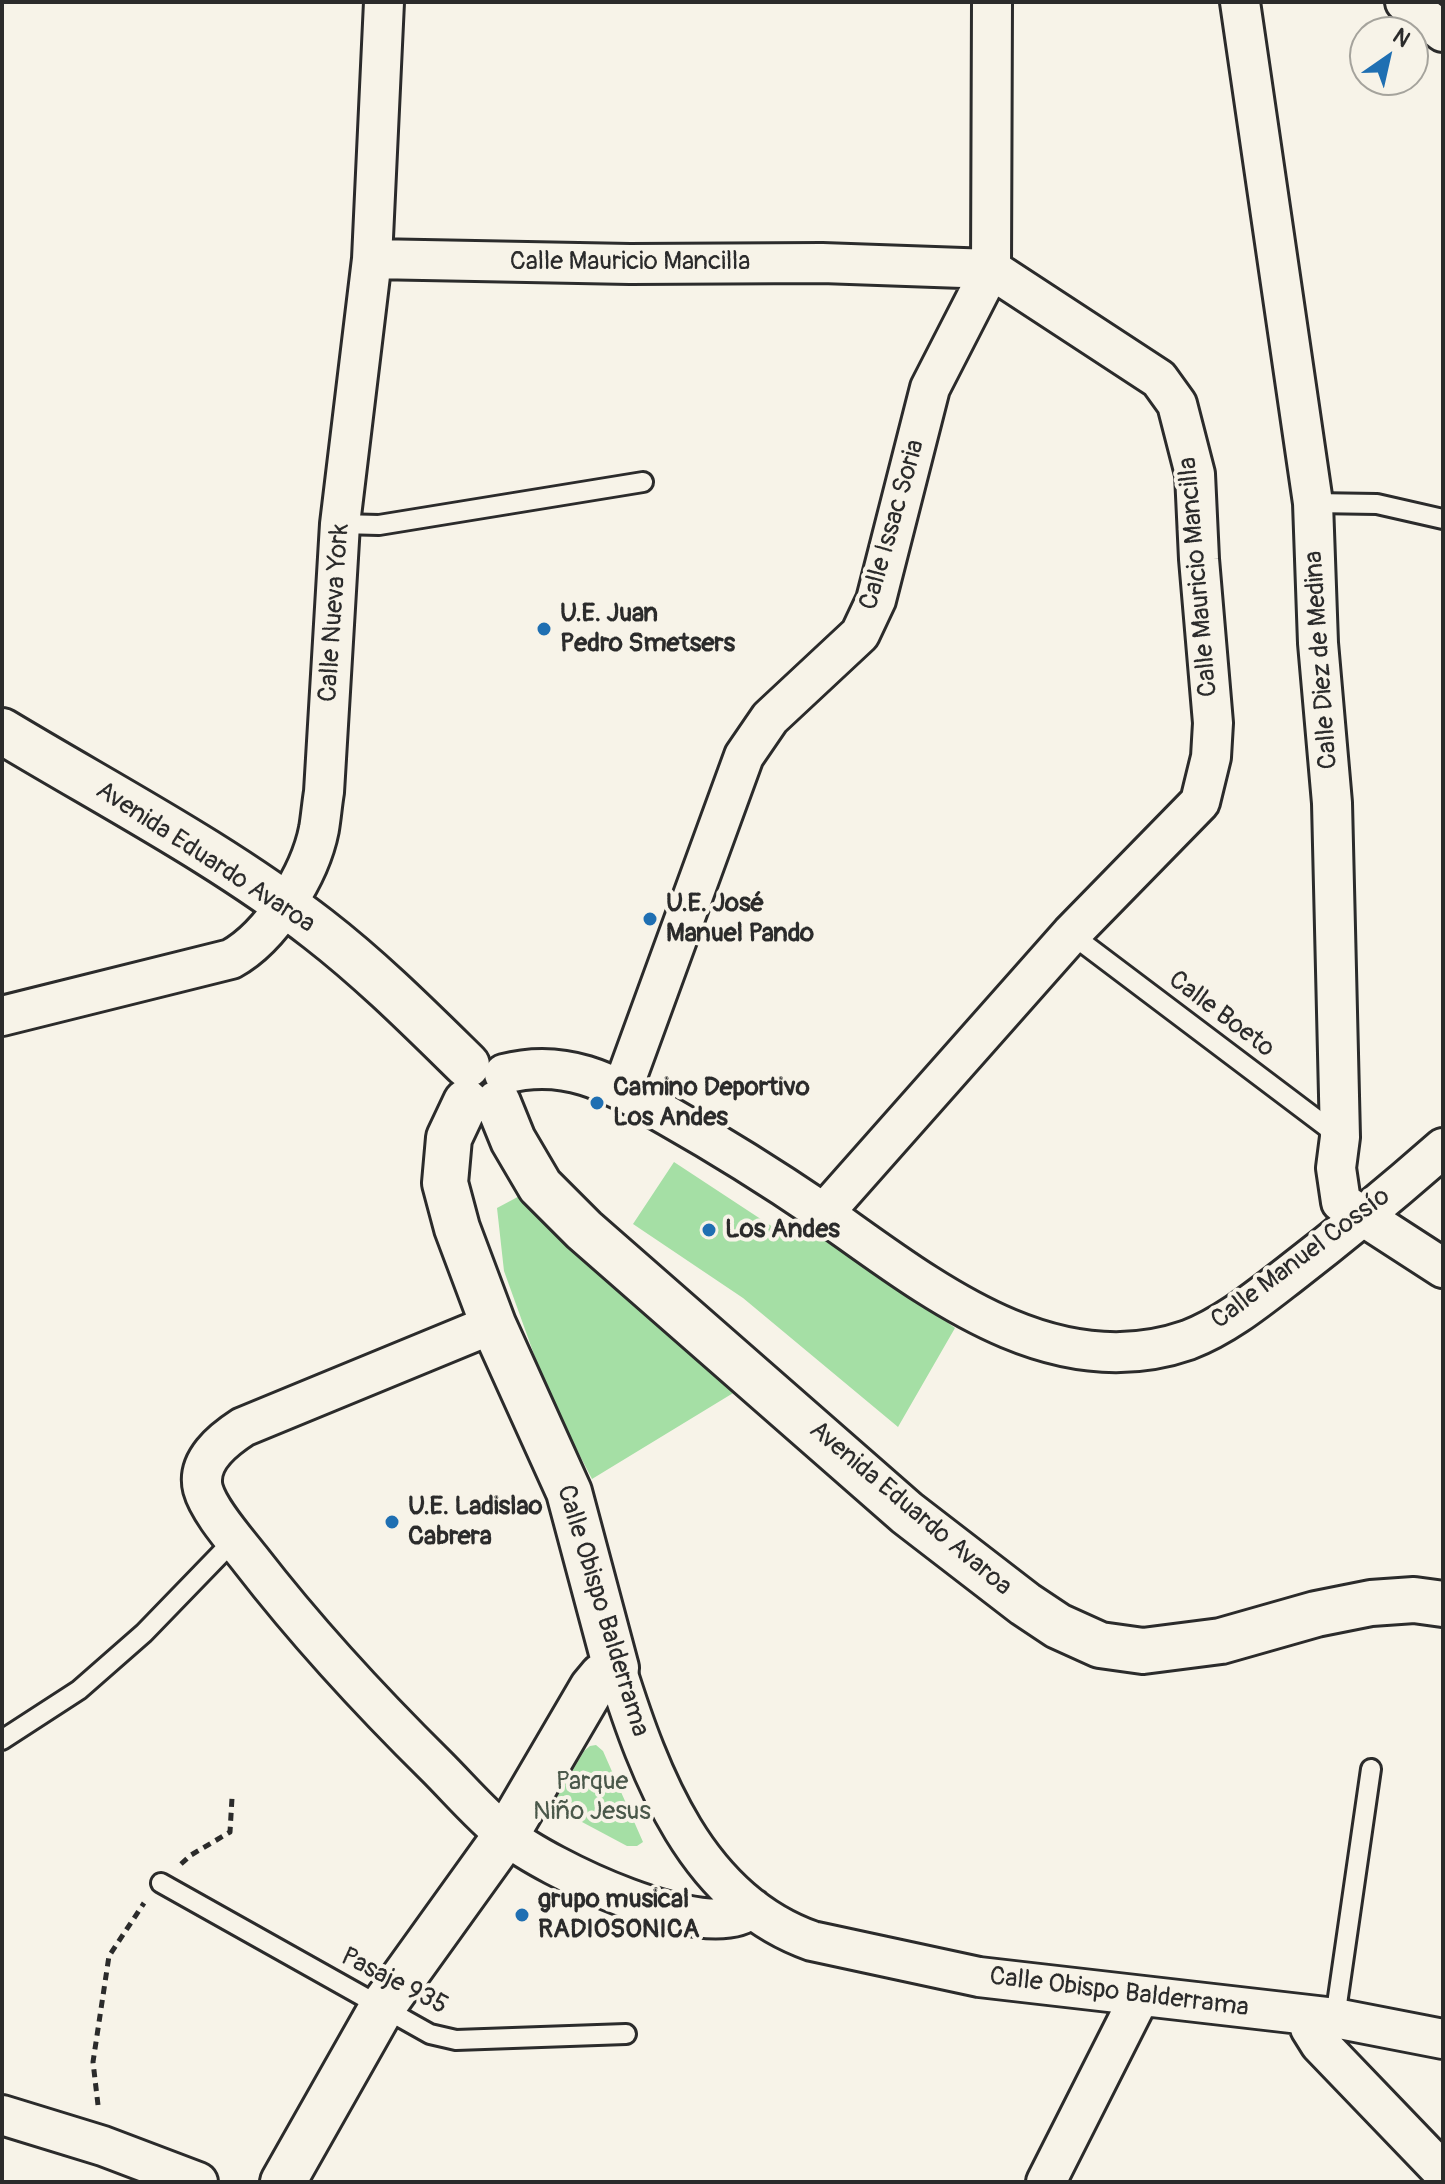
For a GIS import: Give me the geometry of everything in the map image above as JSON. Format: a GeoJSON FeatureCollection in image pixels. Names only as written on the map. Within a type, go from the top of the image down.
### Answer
{"type":"FeatureCollection","features":[{"type":"Feature","properties":{"kind":"street","name":"Calle Nueva York"},"geometry":{"type":"LineString","coordinates":[[2,1016],[231,959],[258,940],[285,905],[308,862],[319,831],[324,792],[340,524],[372,259],[384,2]]}},
{"type":"Feature","properties":{"kind":"street","name":"Calle Issac Soria"},"geometry":{"type":"LineString","coordinates":[[622,1090],[744,756],[770,718],[860,634],[876,600],[930,388],[991,269],[992,2]]}},
{"type":"Feature","properties":{"kind":"street","name":"Calle Diez de Medina"},"geometry":{"type":"LineString","coordinates":[[1240,2],[1313,503],[1318,643],[1332,803],[1340,1137],[1336,1168],[1341,1202],[1443,1268]]}},
{"type":"Feature","properties":{"kind":"street"},"geometry":{"type":"LineString","coordinates":[[1405,2],[1443,32]]}},
{"type":"Feature","properties":{"kind":"street","name":"Calle Mauricio Mancilla"},"geometry":{"type":"LineString","coordinates":[[372,259],[630,264],[822,263],[991,269],[1159,379],[1177,404],[1195,474],[1213,723],[1211,757],[1200,802],[1071,934],[823,1214]]}},
{"type":"Feature","properties":{"kind":"street","name":"Avenida Eduardo Avaroa"},"geometry":{"type":"LineString","coordinates":[[2,731],[244,876],[383,983],[484,1086],[540,1186],[584,1230],[907,1513],[1058,1626],[1100,1645],[1143,1651],[1221,1641],[1316,1614],[1371,1603],[1414,1600],[1443,1604]]}},
{"type":"Feature","properties":{"kind":"street","name":"Calle Manuel Cossío"},"geometry":{"type":"LineString","coordinates":[[484,1086],[533,1068],[560,1068],[622,1090],[713,1141],[896,1265],[993,1322],[1056,1346],[1118,1354],[1190,1339],[1227,1320],[1365,1216],[1443,1148]]}},
{"type":"Feature","properties":{"kind":"street","name":"Calle Obispo Balderrama"},"geometry":{"type":"LineString","coordinates":[[484,1086],[449,1138],[445,1183],[457,1228],[493,1324],[569,1492],[638,1739],[680,1827],[723,1882],[752,1908],[790,1933],[812,1941],[979,1977],[1321,2017],[1443,2039]]}},
{"type":"Feature","properties":{"kind":"street"},"geometry":{"type":"LineString","coordinates":[[493,1324],[243,1427],[223,1440],[210,1455],[203,1470],[203,1488],[235,1539],[299,1623],[358,1688],[506,1835],[561,1870],[663,1910],[700,1918],[722,1918],[738,1917],[752,1908]]}},
{"type":"Feature","properties":{"kind":"street"},"geometry":{"type":"LineString","coordinates":[[283,2182],[381,2009],[506,1835],[592,1688],[602,1676],[616,1668]]}},
{"type":"Feature","properties":{"kind":"street"},"geometry":{"type":"LineString","coordinates":[[1046,2182],[1140,1996]]}},
{"type":"Feature","properties":{"kind":"street"},"geometry":{"type":"LineString","coordinates":[[1321,2017],[1310,2028],[1320,2044],[1443,2172]]}},
{"type":"Feature","properties":{"kind":"street"},"geometry":{"type":"LineString","coordinates":[[2,2115],[103,2146],[198,2182]]}},
{"type":"Feature","properties":{"kind":"lane"},"geometry":{"type":"LineString","coordinates":[[340,524],[379,525],[643,482]]}},
{"type":"Feature","properties":{"kind":"lane"},"geometry":{"type":"LineString","coordinates":[[1313,503],[1377,504],[1443,519]]}},
{"type":"Feature","properties":{"kind":"lane","name":"Calle Boeto"},"geometry":{"type":"LineString","coordinates":[[1071,934],[1340,1137]]}},
{"type":"Feature","properties":{"kind":"lane"},"geometry":{"type":"LineString","coordinates":[[2,1740],[79,1690],[144,1633],[235,1539]]}},
{"type":"Feature","properties":{"kind":"lane"},"geometry":{"type":"LineString","coordinates":[[1321,2017],[1371,1769]]}},
{"type":"Feature","properties":{"kind":"lane","name":"Pasaje 935"},"geometry":{"type":"LineString","coordinates":[[161,1883],[430,2034],[456,2040],[626,2034]]}},
{"type":"Feature","properties":{"kind":"path"},"geometry":{"type":"LineString","coordinates":[[103,2146],[93,2062],[109,1956],[161,1883],[191,1855],[230,1832],[232,1798]]}},
{"type":"Feature","properties":{"kind":"green space"},"geometry":{"type":"Polygon","coordinates":[[[674,1162],[785,1235],[799,1216],[955,1328],[898,1427],[743,1298],[633,1224],[674,1162]]]}},
{"type":"Feature","properties":{"kind":"green space"},"geometry":{"type":"Polygon","coordinates":[[[527,1192],[748,1384],[592,1479],[549,1396],[504,1271],[497,1208],[527,1192]]]}},
{"type":"Feature","properties":{"kind":"green space","name":"Parque Niño Jesus"},"geometry":{"type":"Polygon","coordinates":[[[596,1745],[603,1751],[643,1842],[637,1846],[627,1846],[552,1806],[584,1751],[596,1745]]]}},
{"type":"Feature","properties":{"kind":"place","name":"U.E. Juan Pedro Smetsers"},"geometry":{"type":"Point","coordinates":[544,629]}},
{"type":"Feature","properties":{"kind":"place","name":"U.E. José Manuel Pando"},"geometry":{"type":"Point","coordinates":[650,919]}},
{"type":"Feature","properties":{"kind":"place","name":"Camino Deportivo Los Andes"},"geometry":{"type":"Point","coordinates":[597,1103]}},
{"type":"Feature","properties":{"kind":"place","name":"Los Andes"},"geometry":{"type":"Point","coordinates":[709,1230]}},
{"type":"Feature","properties":{"kind":"place","name":"U.E. Ladislao Cabrera"},"geometry":{"type":"Point","coordinates":[392,1522]}},
{"type":"Feature","properties":{"kind":"place","name":"grupo musical RADIOSONICA"},"geometry":{"type":"Point","coordinates":[522,1915]}}]}
